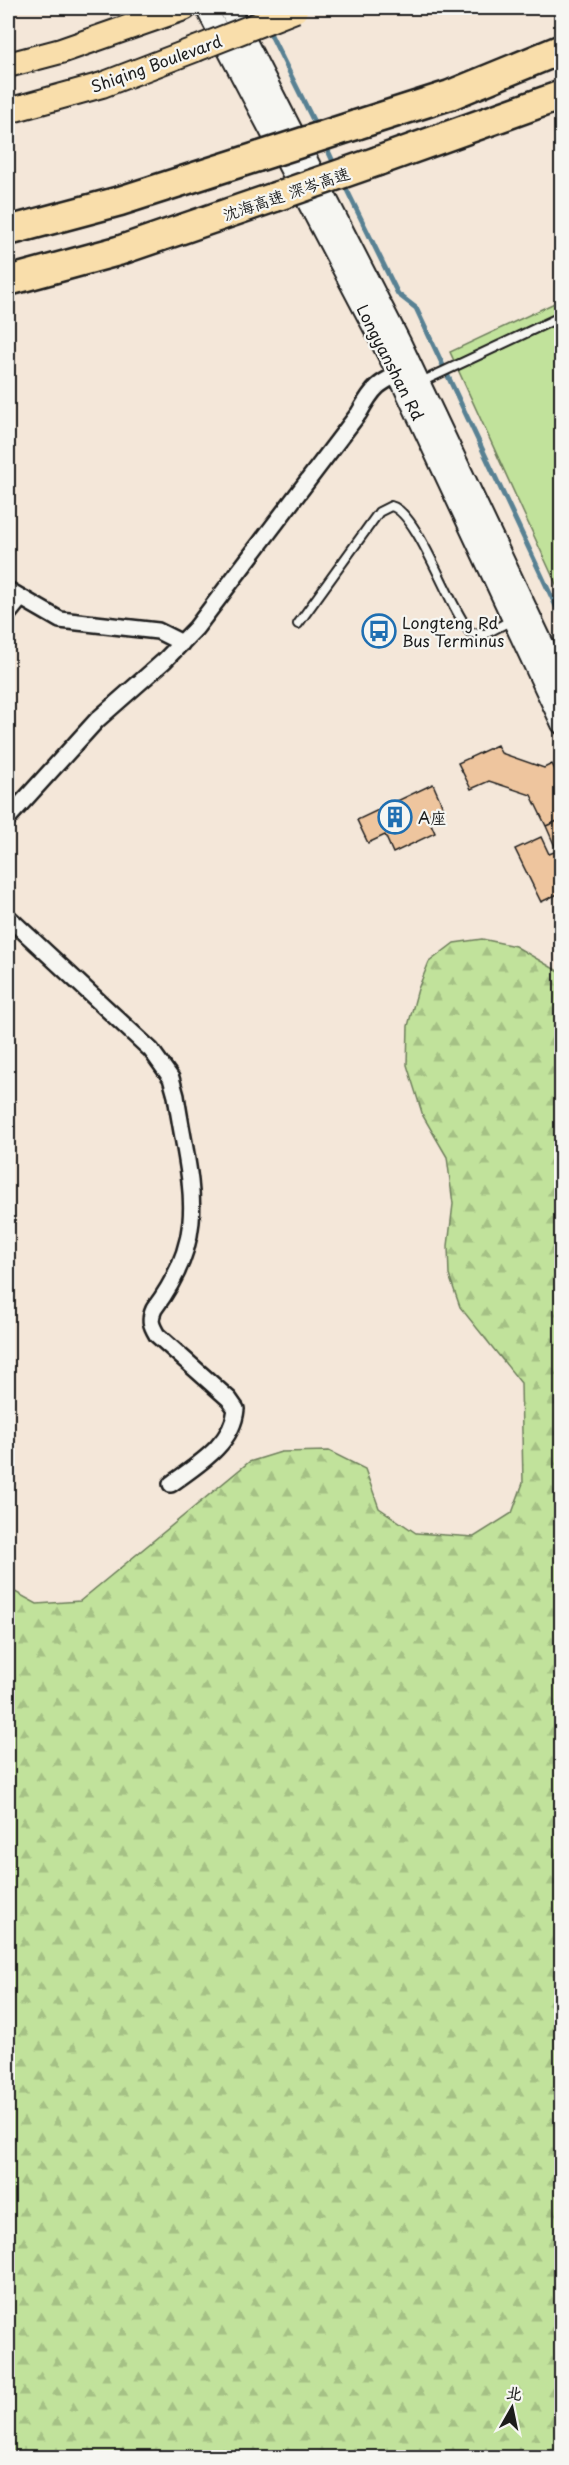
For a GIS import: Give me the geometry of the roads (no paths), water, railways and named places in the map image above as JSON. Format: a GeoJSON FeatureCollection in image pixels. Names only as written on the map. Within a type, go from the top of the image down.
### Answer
{"type":"FeatureCollection","features":[{"type":"Feature","properties":{"kind":"highway"},"geometry":{"type":"LineString","coordinates":[[8,231],[120,201],[450,95],[561,49]]}},
{"type":"Feature","properties":{"kind":"highway","name":"沈海高速 深岑高速"},"geometry":{"type":"LineString","coordinates":[[8,281],[118,251],[561,96]]}},
{"type":"Feature","properties":{"kind":"main road"},"geometry":{"type":"LineString","coordinates":[[8,65],[62,51],[180,9]]}},
{"type":"Feature","properties":{"kind":"main road","name":"Shiqing Boulevard"},"geometry":{"type":"LineString","coordinates":[[8,111],[102,85],[298,9]]}},
{"type":"Feature","properties":{"kind":"street","name":"Longyanshan Rd"},"geometry":{"type":"LineString","coordinates":[[206,8],[409,378]]}},
{"type":"Feature","properties":{"kind":"street","name":"Longyanshan Rd"},"geometry":{"type":"LineString","coordinates":[[229,8],[409,378],[520,615],[557,682],[561,724]]}},
{"type":"Feature","properties":{"kind":"street"},"geometry":{"type":"LineString","coordinates":[[8,818],[97,720],[182,643],[352,423],[372,389],[409,378]]}},
{"type":"Feature","properties":{"kind":"street"},"geometry":{"type":"LineString","coordinates":[[8,590],[60,620],[158,631],[182,643]]}},
{"type":"Feature","properties":{"kind":"street"},"geometry":{"type":"LineString","coordinates":[[8,614],[21,598]]}},
{"type":"Feature","properties":{"kind":"street"},"geometry":{"type":"LineString","coordinates":[[8,917],[151,1050],[171,1078],[176,1096],[192,1225],[183,1262],[168,1290],[154,1309],[150,1317],[151,1325],[157,1335],[229,1399],[236,1409],[230,1431],[219,1445],[171,1484]]}},
{"type":"Feature","properties":{"kind":"lane"},"geometry":{"type":"LineString","coordinates":[[409,378],[441,374],[561,316]]}},
{"type":"Feature","properties":{"kind":"lane"},"geometry":{"type":"LineString","coordinates":[[298,624],[379,512],[391,506],[404,515],[434,564],[465,628],[471,633],[485,634],[520,615]]}},
{"type":"Feature","properties":{"kind":"waterway"},"geometry":{"type":"LineString","coordinates":[[257,8],[262,18]]}},
{"type":"Feature","properties":{"kind":"waterway"},"geometry":{"type":"LineString","coordinates":[[268,29],[317,128]]}},
{"type":"Feature","properties":{"kind":"waterway"},"geometry":{"type":"LineString","coordinates":[[325,144],[335,166]]}},
{"type":"Feature","properties":{"kind":"waterway"},"geometry":{"type":"LineString","coordinates":[[343,182],[398,294],[416,308],[562,619]]}},
{"type":"Feature","properties":{"kind":"place","name":"Longteng Rd Bus Terminus"},"geometry":{"type":"Point","coordinates":[379,631]}},
{"type":"Feature","properties":{"kind":"place","name":"A座"},"geometry":{"type":"Point","coordinates":[395,817]}}]}
